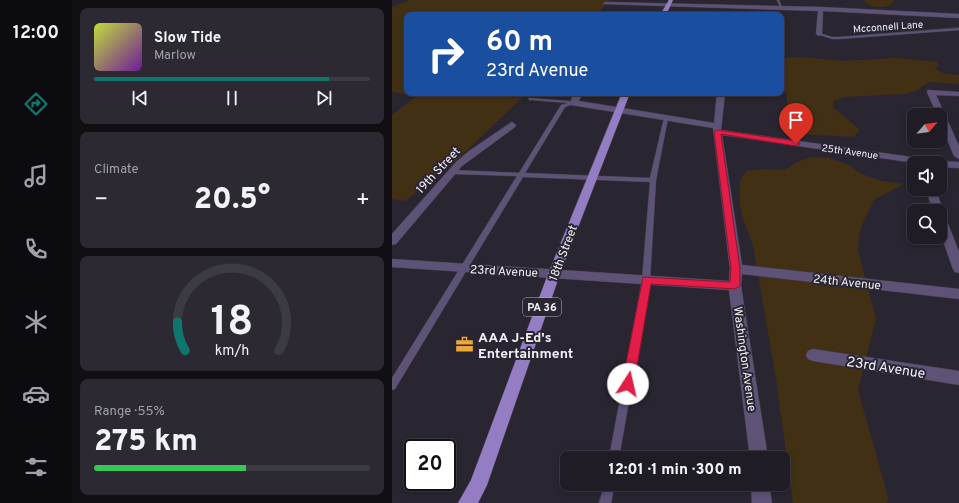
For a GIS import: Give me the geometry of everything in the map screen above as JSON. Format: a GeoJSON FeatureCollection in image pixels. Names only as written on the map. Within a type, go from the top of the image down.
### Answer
{"type":"FeatureCollection","features":[{"type":"Feature","properties":{"kind":"main road"},"geometry":{"type":"LineString","coordinates":[[665,12],[670,3]]}},
{"type":"Feature","properties":{"kind":"main road","name":"18th Street"},"geometry":{"type":"LineString","coordinates":[[468,503],[478,485],[554,274],[625,96]]}},
{"type":"Feature","properties":{"kind":"street"},"geometry":{"type":"LineString","coordinates":[[742,0],[745,12]]}},
{"type":"Feature","properties":{"kind":"street"},"geometry":{"type":"LineString","coordinates":[[629,9],[634,2]]}},
{"type":"Feature","properties":{"kind":"street"},"geometry":{"type":"LineString","coordinates":[[605,3],[670,3],[744,8],[821,9],[959,16]]}},
{"type":"Feature","properties":{"kind":"street"},"geometry":{"type":"LineString","coordinates":[[819,34],[821,9]]}},
{"type":"Feature","properties":{"kind":"street"},"geometry":{"type":"LineString","coordinates":[[959,94],[931,92],[959,156]]}},
{"type":"Feature","properties":{"kind":"street"},"geometry":{"type":"LineString","coordinates":[[574,103],[577,96]]}},
{"type":"Feature","properties":{"kind":"street","name":"Washington Avenue"},"geometry":{"type":"LineString","coordinates":[[721,96],[718,129],[736,269],[735,286],[758,451]]}},
{"type":"Feature","properties":{"kind":"street","name":"25th Avenue"},"geometry":{"type":"LineString","coordinates":[[574,103],[666,118],[718,129],[907,159]]}},
{"type":"Feature","properties":{"kind":"street","name":"19th Street"},"geometry":{"type":"LineString","coordinates":[[392,241],[452,172],[472,153],[512,125]]}},
{"type":"Feature","properties":{"kind":"street"},"geometry":{"type":"LineString","coordinates":[[947,164],[959,165]]}},
{"type":"Feature","properties":{"kind":"street"},"geometry":{"type":"LineString","coordinates":[[947,236],[959,269]]}},
{"type":"Feature","properties":{"kind":"street","name":"23rd Avenue"},"geometry":{"type":"LineString","coordinates":[[392,263],[735,286]]}},
{"type":"Feature","properties":{"kind":"street","name":"24th Avenue"},"geometry":{"type":"LineString","coordinates":[[736,269],[959,294]]}},
{"type":"Feature","properties":{"kind":"street","name":"23rd Avenue"},"geometry":{"type":"LineString","coordinates":[[813,355],[959,378]]}},
{"type":"Feature","properties":{"kind":"street"},"geometry":{"type":"LineString","coordinates":[[761,491],[762,503]]}},
{"type":"Feature","properties":{"kind":"lane"},"geometry":{"type":"LineString","coordinates":[[778,0],[782,9]]}},
{"type":"Feature","properties":{"kind":"lane","name":"Mcconnell Lane"},"geometry":{"type":"LineString","coordinates":[[819,34],[832,38],[839,38],[959,29]]}},
{"type":"Feature","properties":{"kind":"lane","name":"25th Avenue"},"geometry":{"type":"LineString","coordinates":[[531,99],[574,103]]}},
{"type":"Feature","properties":{"kind":"lane"},"geometry":{"type":"LineString","coordinates":[[392,386],[563,106],[574,103]]}},
{"type":"Feature","properties":{"kind":"lane"},"geometry":{"type":"LineString","coordinates":[[615,451],[646,280],[653,180],[666,118]]}},
{"type":"Feature","properties":{"kind":"lane"},"geometry":{"type":"LineString","coordinates":[[452,172],[653,180]]}},
{"type":"Feature","properties":{"kind":"lane"},"geometry":{"type":"LineString","coordinates":[[605,503],[608,491]]}},
{"type":"Feature","properties":{"kind":"shaded area"},"geometry":{"type":"Polygon","coordinates":[[[409,0],[610,0],[599,12],[404,12],[404,95],[392,92],[392,7],[409,0]]]}},
{"type":"Feature","properties":{"kind":"shaded area"},"geometry":{"type":"Polygon","coordinates":[[[864,0],[894,0],[891,5],[880,7],[869,5],[864,0]]]}},
{"type":"Feature","properties":{"kind":"shaded area"},"geometry":{"type":"Polygon","coordinates":[[[801,57],[842,61],[896,58],[937,62],[939,65],[935,69],[945,74],[959,75],[959,84],[929,82],[916,91],[905,94],[844,97],[833,101],[833,107],[860,130],[853,137],[801,134],[785,129],[783,121],[787,114],[787,94],[784,90],[784,58],[801,57]]]}},
{"type":"Feature","properties":{"kind":"shaded area"},"geometry":{"type":"Polygon","coordinates":[[[410,96],[524,96],[457,160],[405,201],[392,199],[392,115],[415,97],[410,96]]]}},
{"type":"Feature","properties":{"kind":"shaded area"},"geometry":{"type":"Polygon","coordinates":[[[811,157],[829,158],[847,164],[862,174],[882,181],[904,184],[875,199],[863,222],[859,235],[858,250],[876,319],[858,390],[888,497],[887,503],[793,503],[790,481],[790,451],[786,451],[776,379],[753,245],[742,216],[740,204],[740,181],[746,171],[765,169],[785,170],[796,162],[811,157]]]}},
{"type":"Feature","properties":{"kind":"place","name":"AAA J-Ed's Entertainment"},"geometry":{"type":"Point","coordinates":[465,345]}},
{"type":"Feature","properties":{"kind":"route"},"geometry":{"type":"LineString","coordinates":[[628,384],[646,280],[735,286],[736,269],[718,132],[796,144]]}}]}
